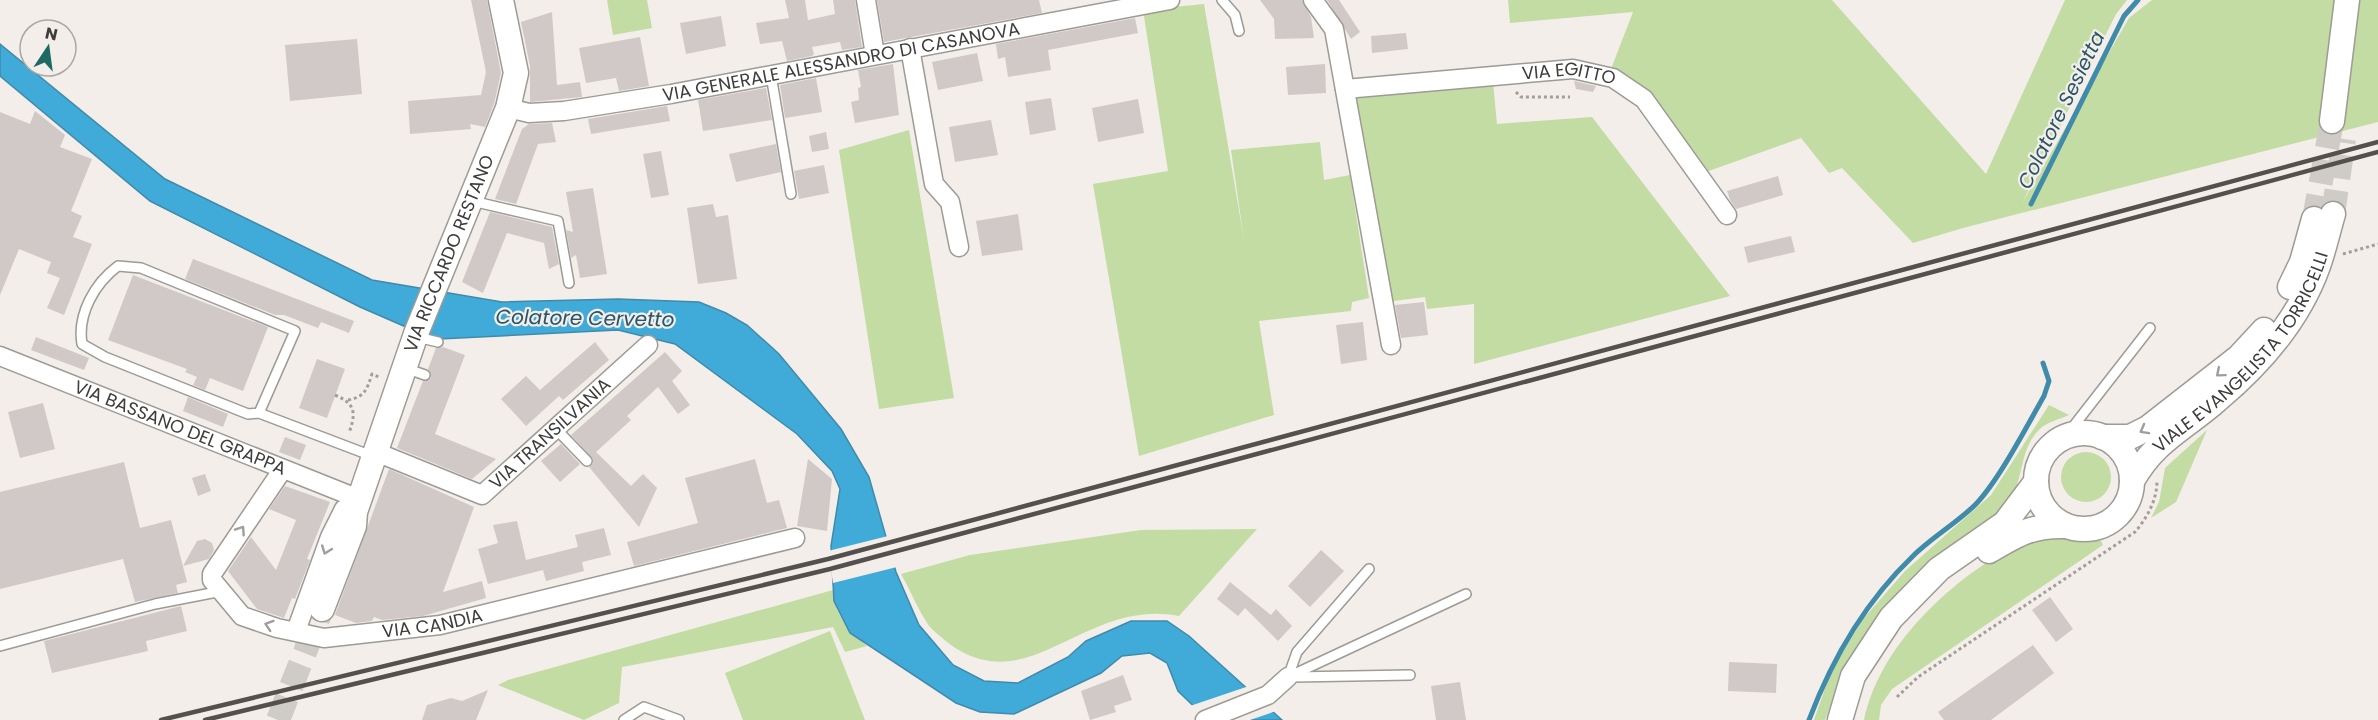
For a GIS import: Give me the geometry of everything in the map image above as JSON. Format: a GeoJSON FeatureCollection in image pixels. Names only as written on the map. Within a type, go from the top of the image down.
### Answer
{"type":"FeatureCollection","features":[{"type":"Feature","properties":{"kind":"street","name":"VIA RICCARDO RESTANO"},"geometry":{"type":"LineString","coordinates":[[322,609],[354,526],[358,502],[405,374],[424,337],[441,274],[508,108],[516,73],[501,0]]}},
{"type":"Feature","properties":{"kind":"street"},"geometry":{"type":"LineString","coordinates":[[866,0],[875,55]]}},
{"type":"Feature","properties":{"kind":"street","name":"VIA GENERALE ALESSANDRO DI CASANOVA"},"geometry":{"type":"LineString","coordinates":[[508,108],[529,113],[672,100],[771,75],[1170,0]]}},
{"type":"Feature","properties":{"kind":"street"},"geometry":{"type":"LineString","coordinates":[[1313,0],[1334,29],[1391,345]]}},
{"type":"Feature","properties":{"kind":"street"},"geometry":{"type":"LineString","coordinates":[[2347,0],[2340,119],[2363,0]]}},
{"type":"Feature","properties":{"kind":"street"},"geometry":{"type":"LineString","coordinates":[[910,48],[934,184],[950,202],[959,248]]}},
{"type":"Feature","properties":{"kind":"street","name":"VIA EGITTO"},"geometry":{"type":"LineString","coordinates":[[1345,89],[1573,69],[1613,78],[1644,99],[1727,215]]}},
{"type":"Feature","properties":{"kind":"street","name":"VIALE EVANGELISTA TORRICELLI"},"geometry":{"type":"LineString","coordinates":[[2102,437],[2130,437],[2148,428],[2239,357],[2267,327],[2286,296],[2323,216],[2317,268],[2301,303],[2280,335],[2250,370],[2217,401],[2155,447],[2132,481]]}},
{"type":"Feature","properties":{"kind":"street","name":"VIA TRANSILVANIA"},"geometry":{"type":"LineString","coordinates":[[375,455],[482,495],[648,345]]}},
{"type":"Feature","properties":{"kind":"street","name":"VIA BASSANO DEL GRAPPA"},"geometry":{"type":"LineString","coordinates":[[0,356],[283,469],[358,502]]}},
{"type":"Feature","properties":{"kind":"street"},"geometry":{"type":"LineString","coordinates":[[1855,720],[1867,682],[1884,652],[1903,626],[1941,587],[1975,560],[2016,535],[2042,525],[2082,529],[2097,527],[2111,521],[2123,510],[2130,496],[2132,481],[2124,454],[2102,437],[2077,434],[2065,437],[2044,455],[2038,468],[2036,482],[2038,496],[2054,519],[2067,526]]}},
{"type":"Feature","properties":{"kind":"street","name":"VIA CANDIA"},"geometry":{"type":"LineString","coordinates":[[283,469],[212,574],[212,580],[242,616],[324,638],[440,625],[795,538]]}},
{"type":"Feature","properties":{"kind":"street"},"geometry":{"type":"LineString","coordinates":[[1840,720],[1853,676],[1871,645],[1891,618],[1939,569],[2005,523],[2036,482]]}},
{"type":"Feature","properties":{"kind":"street","name":"VIA RICCARDO RESTANO"},"geometry":{"type":"LineString","coordinates":[[296,631],[330,537],[344,509],[358,502]]}},
{"type":"Feature","properties":{"kind":"street"},"geometry":{"type":"LineString","coordinates":[[1205,720],[1268,694],[1288,677]]}},
{"type":"Feature","properties":{"kind":"lane"},"geometry":{"type":"LineString","coordinates":[[1222,0],[1235,15],[1239,32]]}},
{"type":"Feature","properties":{"kind":"lane"},"geometry":{"type":"LineString","coordinates":[[771,75],[791,194]]}},
{"type":"Feature","properties":{"kind":"lane"},"geometry":{"type":"LineString","coordinates":[[471,201],[558,221],[569,283]]}},
{"type":"Feature","properties":{"kind":"lane"},"geometry":{"type":"LineString","coordinates":[[259,413],[295,331],[141,268],[118,266],[102,278],[79,328],[82,344],[105,357],[248,414],[259,413],[375,455]]}},
{"type":"Feature","properties":{"kind":"lane"},"geometry":{"type":"LineString","coordinates":[[2065,437],[2150,328]]}},
{"type":"Feature","properties":{"kind":"lane"},"geometry":{"type":"LineString","coordinates":[[555,428],[587,461]]}},
{"type":"Feature","properties":{"kind":"lane"},"geometry":{"type":"LineString","coordinates":[[1288,677],[1297,652],[1369,569]]}},
{"type":"Feature","properties":{"kind":"lane"},"geometry":{"type":"LineString","coordinates":[[0,646],[155,604],[222,591]]}},
{"type":"Feature","properties":{"kind":"lane"},"geometry":{"type":"LineString","coordinates":[[1288,677],[1466,594]]}},
{"type":"Feature","properties":{"kind":"lane"},"geometry":{"type":"LineString","coordinates":[[1288,677],[1410,675]]}},
{"type":"Feature","properties":{"kind":"lane"},"geometry":{"type":"LineString","coordinates":[[624,720],[644,707],[679,720]]}},
{"type":"Feature","properties":{"kind":"path"},"geometry":{"type":"LineString","coordinates":[[1509,74],[1512,90],[1521,97],[1570,97]]}},
{"type":"Feature","properties":{"kind":"path"},"geometry":{"type":"LineString","coordinates":[[335,395],[348,400],[358,399],[365,393],[372,374],[405,374]]}},
{"type":"Feature","properties":{"kind":"path"},"geometry":{"type":"LineString","coordinates":[[348,400],[354,409],[355,417],[350,429]]}},
{"type":"Feature","properties":{"kind":"green space"},"geometry":{"type":"Polygon","coordinates":[[[607,0],[647,0],[652,28],[613,35],[607,0]]]}},
{"type":"Feature","properties":{"kind":"green space"},"geometry":{"type":"Polygon","coordinates":[[[1508,0],[1832,0],[1986,174],[2065,0],[2127,0],[2116,14],[2022,203],[2129,18],[2152,0],[2378,0],[2378,122],[1963,228],[1913,243],[1842,168],[1829,173],[1801,138],[1706,172],[1611,69],[1633,12],[1510,23],[1508,0]]]}},
{"type":"Feature","properties":{"kind":"green space"},"geometry":{"type":"Polygon","coordinates":[[[1204,4],[1244,240],[1231,150],[1320,142],[1324,180],[1350,175],[1369,298],[1352,302],[1351,311],[1259,321],[1274,415],[1139,456],[1093,184],[1168,171],[1143,10],[1204,4]]]}},
{"type":"Feature","properties":{"kind":"green space"},"geometry":{"type":"Polygon","coordinates":[[[1493,82],[1497,124],[1592,117],[1730,296],[1474,364],[1474,304],[1427,309],[1425,297],[1386,302],[1353,95],[1493,82]]]}},
{"type":"Feature","properties":{"kind":"green space"},"geometry":{"type":"Polygon","coordinates":[[[909,130],[954,398],[879,409],[839,150],[909,130]]]}},
{"type":"Feature","properties":{"kind":"green space"},"geometry":{"type":"Polygon","coordinates":[[[2049,405],[2069,415],[2046,424],[2032,438],[2009,504],[1995,520],[1970,533],[1939,555],[1895,597],[1867,634],[1855,655],[1825,720],[1814,720],[1831,671],[1864,618],[1905,571],[1991,495],[2049,405]]]}},
{"type":"Feature","properties":{"kind":"green space"},"geometry":{"type":"Polygon","coordinates":[[[2207,430],[2176,502],[2151,518],[2159,502],[2165,468],[2207,430]]]}},
{"type":"Feature","properties":{"kind":"green space"},"geometry":{"type":"Polygon","coordinates":[[[2081,452],[2091,452],[2104,459],[2111,472],[2111,482],[2104,495],[2091,502],[2081,502],[2072,498],[2065,491],[2061,482],[2061,472],[2065,463],[2072,456],[2081,452]]]}},
{"type":"Feature","properties":{"kind":"green space"},"geometry":{"type":"Polygon","coordinates":[[[1257,529],[1179,616],[1142,615],[1109,622],[1050,649],[1021,659],[992,661],[962,652],[929,626],[901,574],[970,555],[1141,530],[1257,529]]]}},
{"type":"Feature","properties":{"kind":"green space"},"geometry":{"type":"Polygon","coordinates":[[[2059,535],[2072,541],[2101,541],[2103,545],[1892,689],[1881,705],[1879,720],[1864,720],[1883,671],[1897,648],[1913,626],[1952,588],[2015,543],[2059,535]]]}},
{"type":"Feature","properties":{"kind":"green space"},"geometry":{"type":"Polygon","coordinates":[[[833,590],[834,599],[844,622],[867,646],[845,652],[833,627],[622,667],[619,703],[584,720],[498,685],[508,680],[833,590]]]}},
{"type":"Feature","properties":{"kind":"green space"},"geometry":{"type":"Polygon","coordinates":[[[830,631],[865,720],[743,720],[725,673],[830,631]]]}},
{"type":"Feature","properties":{"kind":"water","name":"Colatore Cervetto"},"geometry":{"type":"Polygon","coordinates":[[[0,44],[18,59],[18,78],[42,78],[165,179],[372,280],[502,302],[618,299],[699,302],[726,313],[747,325],[779,354],[841,429],[869,477],[896,572],[919,625],[953,665],[984,681],[1018,683],[1068,657],[1086,641],[1131,621],[1167,621],[1189,636],[1282,720],[1208,720],[1178,691],[1167,663],[1150,653],[1122,656],[1101,673],[1014,714],[980,712],[956,703],[850,633],[834,601],[831,546],[840,489],[832,471],[797,434],[675,344],[618,330],[439,339],[406,327],[360,307],[150,201],[0,76],[0,44]]]}},
{"type":"Feature","properties":{"kind":"pier"},"geometry":{"type":"Polygon","coordinates":[[[888,536],[897,567],[833,583],[828,551],[888,536]]]}},
{"type":"Feature","properties":{"kind":"pier"},"geometry":{"type":"Polygon","coordinates":[[[1249,686],[1276,711],[1250,720],[1205,720],[1190,706],[1249,686]]]}},
{"type":"Feature","properties":{"kind":"building"},"geometry":{"type":"Polygon","coordinates":[[[471,0],[487,0],[501,73],[494,104],[485,127],[470,124],[471,129],[410,134],[408,101],[481,95],[486,72],[471,0]]]}},
{"type":"Feature","properties":{"kind":"building"},"geometry":{"type":"Polygon","coordinates":[[[785,0],[805,0],[808,20],[835,14],[833,0],[855,0],[862,47],[842,50],[840,42],[812,47],[814,54],[812,56],[787,61],[782,41],[760,44],[756,23],[789,18],[785,0]]]}},
{"type":"Feature","properties":{"kind":"building"},"geometry":{"type":"Polygon","coordinates":[[[877,0],[1039,0],[1042,13],[884,42],[877,0]]]}},
{"type":"Feature","properties":{"kind":"building"},"geometry":{"type":"Polygon","coordinates":[[[1260,0],[1302,0],[1311,17],[1314,38],[1275,39],[1274,19],[1260,0]]]}},
{"type":"Feature","properties":{"kind":"building"},"geometry":{"type":"Polygon","coordinates":[[[1327,0],[1339,0],[1360,32],[1351,39],[1327,0]]]}},
{"type":"Feature","properties":{"kind":"building"},"geometry":{"type":"Polygon","coordinates":[[[552,12],[557,85],[580,82],[582,97],[530,102],[530,66],[521,22],[552,12]]]}},
{"type":"Feature","properties":{"kind":"building"},"geometry":{"type":"Polygon","coordinates":[[[721,16],[726,46],[686,54],[680,23],[721,16]]]}},
{"type":"Feature","properties":{"kind":"building"},"geometry":{"type":"Polygon","coordinates":[[[1135,18],[1138,33],[1048,50],[1051,70],[1008,77],[1005,57],[998,59],[996,44],[1135,18]]]}},
{"type":"Feature","properties":{"kind":"building"},"geometry":{"type":"Polygon","coordinates":[[[1406,33],[1408,49],[1372,53],[1371,36],[1406,33]]]}},
{"type":"Feature","properties":{"kind":"building"},"geometry":{"type":"Polygon","coordinates":[[[640,37],[649,86],[619,91],[616,78],[586,83],[579,48],[640,37]]]}},
{"type":"Feature","properties":{"kind":"building"},"geometry":{"type":"Polygon","coordinates":[[[357,39],[362,94],[290,101],[285,45],[357,39]]]}},
{"type":"Feature","properties":{"kind":"building"},"geometry":{"type":"Polygon","coordinates":[[[977,53],[983,81],[938,90],[932,62],[977,53]]]}},
{"type":"Feature","properties":{"kind":"building"},"geometry":{"type":"Polygon","coordinates":[[[893,64],[899,115],[855,123],[851,102],[859,100],[858,88],[861,87],[858,70],[893,64]]]}},
{"type":"Feature","properties":{"kind":"building"},"geometry":{"type":"Polygon","coordinates":[[[1325,64],[1326,93],[1288,95],[1286,67],[1325,64]]]}},
{"type":"Feature","properties":{"kind":"building"},"geometry":{"type":"Polygon","coordinates":[[[816,78],[822,112],[785,118],[780,85],[816,78]]]}},
{"type":"Feature","properties":{"kind":"building"},"geometry":{"type":"Polygon","coordinates":[[[1574,81],[1596,86],[1593,92],[1576,89],[1574,81]]]}},
{"type":"Feature","properties":{"kind":"building"},"geometry":{"type":"Polygon","coordinates":[[[766,88],[772,120],[703,131],[698,100],[766,88]]]}},
{"type":"Feature","properties":{"kind":"building"},"geometry":{"type":"Polygon","coordinates":[[[1051,98],[1056,130],[1030,135],[1025,102],[1051,98]]]}},
{"type":"Feature","properties":{"kind":"building"},"geometry":{"type":"Polygon","coordinates":[[[1138,99],[1144,133],[1098,142],[1092,108],[1138,99]]]}},
{"type":"Feature","properties":{"kind":"building"},"geometry":{"type":"Polygon","coordinates":[[[667,106],[670,121],[591,134],[588,119],[667,106]]]}},
{"type":"Feature","properties":{"kind":"building"},"geometry":{"type":"Polygon","coordinates":[[[35,111],[65,135],[60,147],[92,159],[71,211],[82,216],[73,237],[92,244],[64,315],[47,308],[60,278],[47,273],[51,262],[19,249],[0,295],[0,112],[30,124],[35,111]]]}},
{"type":"Feature","properties":{"kind":"building"},"geometry":{"type":"Polygon","coordinates":[[[991,120],[998,155],[955,162],[949,127],[991,120]]]}},
{"type":"Feature","properties":{"kind":"building"},"geometry":{"type":"Polygon","coordinates":[[[552,123],[556,142],[538,144],[516,204],[495,199],[522,129],[529,124],[552,123]]]}},
{"type":"Feature","properties":{"kind":"building"},"geometry":{"type":"Polygon","coordinates":[[[826,132],[829,149],[812,152],[809,136],[826,132]]]}},
{"type":"Feature","properties":{"kind":"building"},"geometry":{"type":"Polygon","coordinates":[[[776,144],[781,172],[736,182],[729,154],[776,144]]]}},
{"type":"Feature","properties":{"kind":"building"},"geometry":{"type":"Polygon","coordinates":[[[661,151],[669,195],[651,198],[643,154],[661,151]]]}},
{"type":"Feature","properties":{"kind":"building"},"geometry":{"type":"Polygon","coordinates":[[[824,165],[829,193],[799,199],[794,171],[824,165]]]}},
{"type":"Feature","properties":{"kind":"building"},"geometry":{"type":"Polygon","coordinates":[[[1778,176],[1783,195],[1736,209],[1730,200],[1727,191],[1778,176]]]}},
{"type":"Feature","properties":{"kind":"building"},"geometry":{"type":"Polygon","coordinates":[[[593,188],[607,274],[580,278],[576,255],[571,258],[566,230],[573,232],[566,192],[593,188]]]}},
{"type":"Feature","properties":{"kind":"building"},"geometry":{"type":"Polygon","coordinates":[[[713,204],[716,217],[728,215],[737,279],[698,284],[687,208],[713,204]]]}},
{"type":"Feature","properties":{"kind":"building"},"geometry":{"type":"Polygon","coordinates":[[[490,212],[552,227],[559,264],[549,269],[544,243],[507,233],[483,293],[462,282],[490,212]]]}},
{"type":"Feature","properties":{"kind":"building"},"geometry":{"type":"Polygon","coordinates":[[[1018,214],[1023,250],[982,256],[976,221],[1018,214]]]}},
{"type":"Feature","properties":{"kind":"building"},"geometry":{"type":"Polygon","coordinates":[[[1791,236],[1795,252],[1748,263],[1744,247],[1791,236]]]}},
{"type":"Feature","properties":{"kind":"building"},"geometry":{"type":"Polygon","coordinates":[[[193,259],[354,321],[349,333],[321,322],[318,328],[284,315],[275,315],[185,279],[193,259]]]}},
{"type":"Feature","properties":{"kind":"building"},"geometry":{"type":"Polygon","coordinates":[[[133,275],[268,327],[243,391],[210,378],[205,390],[193,385],[197,377],[185,372],[187,369],[108,340],[133,275]]]}},
{"type":"Feature","properties":{"kind":"building"},"geometry":{"type":"Polygon","coordinates":[[[1424,302],[1428,335],[1401,338],[1395,305],[1424,302]]]}},
{"type":"Feature","properties":{"kind":"building"},"geometry":{"type":"Polygon","coordinates":[[[1363,322],[1367,360],[1341,364],[1336,325],[1363,322]]]}},
{"type":"Feature","properties":{"kind":"building"},"geometry":{"type":"Polygon","coordinates":[[[36,337],[89,358],[84,370],[31,350],[36,337]]]}},
{"type":"Feature","properties":{"kind":"building"},"geometry":{"type":"Polygon","coordinates":[[[595,342],[609,360],[563,400],[559,396],[526,426],[501,399],[526,376],[540,390],[595,342]]]}},
{"type":"Feature","properties":{"kind":"building"},"geometry":{"type":"Polygon","coordinates":[[[443,347],[465,355],[435,434],[496,459],[472,479],[397,448],[423,381],[431,378],[428,369],[436,348],[443,347]]]}},
{"type":"Feature","properties":{"kind":"building"},"geometry":{"type":"Polygon","coordinates":[[[665,352],[682,371],[672,381],[690,405],[678,414],[658,387],[627,416],[631,420],[596,452],[631,486],[643,474],[657,488],[639,527],[589,467],[593,459],[571,435],[665,352]]]}},
{"type":"Feature","properties":{"kind":"building"},"geometry":{"type":"Polygon","coordinates":[[[317,359],[345,369],[327,418],[299,408],[317,359]]]}},
{"type":"Feature","properties":{"kind":"building"},"geometry":{"type":"Polygon","coordinates":[[[188,397],[228,414],[223,427],[183,411],[188,397]]]}},
{"type":"Feature","properties":{"kind":"building"},"geometry":{"type":"Polygon","coordinates":[[[43,403],[55,449],[20,458],[8,412],[43,403]]]}},
{"type":"Feature","properties":{"kind":"building"},"geometry":{"type":"Polygon","coordinates":[[[285,437],[306,445],[300,460],[279,452],[285,437]]]}},
{"type":"Feature","properties":{"kind":"building"},"geometry":{"type":"Polygon","coordinates":[[[561,444],[580,464],[560,482],[541,461],[561,444]]]}},
{"type":"Feature","properties":{"kind":"building"},"geometry":{"type":"Polygon","coordinates":[[[755,459],[767,503],[779,500],[787,528],[634,566],[627,542],[698,523],[685,478],[755,459]]]}},
{"type":"Feature","properties":{"kind":"building"},"geometry":{"type":"Polygon","coordinates":[[[808,459],[832,479],[827,531],[797,526],[808,459]]]}},
{"type":"Feature","properties":{"kind":"building"},"geometry":{"type":"Polygon","coordinates":[[[124,462],[140,528],[171,520],[187,582],[176,585],[178,593],[135,602],[123,559],[0,589],[0,492],[124,462]]]}},
{"type":"Feature","properties":{"kind":"building"},"geometry":{"type":"Polygon","coordinates":[[[389,469],[474,507],[443,592],[482,581],[486,598],[423,616],[382,620],[374,617],[372,621],[356,623],[335,615],[389,469]]]}},
{"type":"Feature","properties":{"kind":"building"},"geometry":{"type":"Polygon","coordinates":[[[205,474],[211,491],[198,496],[192,478],[205,474]]]}},
{"type":"Feature","properties":{"kind":"building"},"geometry":{"type":"Polygon","coordinates":[[[285,486],[330,502],[307,559],[310,560],[295,599],[292,598],[284,618],[257,609],[228,571],[251,537],[276,570],[296,520],[269,509],[285,486]]]}},
{"type":"Feature","properties":{"kind":"building"},"geometry":{"type":"Polygon","coordinates":[[[517,521],[526,560],[578,547],[575,535],[604,528],[611,555],[582,562],[584,571],[546,581],[543,570],[488,584],[478,549],[498,543],[493,525],[517,521]]]}},
{"type":"Feature","properties":{"kind":"building"},"geometry":{"type":"Polygon","coordinates":[[[205,539],[212,543],[214,550],[209,559],[183,566],[197,541],[205,539]]]}},
{"type":"Feature","properties":{"kind":"building"},"geometry":{"type":"Polygon","coordinates":[[[1321,550],[1344,571],[1310,607],[1288,586],[1321,550]]]}},
{"type":"Feature","properties":{"kind":"building"},"geometry":{"type":"Polygon","coordinates":[[[1230,582],[1271,615],[1276,609],[1292,626],[1278,641],[1245,608],[1238,616],[1217,599],[1230,582]]]}},
{"type":"Feature","properties":{"kind":"building"},"geometry":{"type":"Polygon","coordinates":[[[2050,597],[2073,629],[2056,642],[2032,610],[2050,597]]]}},
{"type":"Feature","properties":{"kind":"building"},"geometry":{"type":"Polygon","coordinates":[[[181,606],[187,631],[146,641],[148,651],[52,673],[44,641],[181,606]]]}},
{"type":"Feature","properties":{"kind":"building"},"geometry":{"type":"Polygon","coordinates":[[[2033,645],[2054,673],[1991,720],[1944,720],[1938,712],[2033,645]]]}},
{"type":"Feature","properties":{"kind":"building"},"geometry":{"type":"Polygon","coordinates":[[[1729,662],[1777,664],[1776,693],[1728,691],[1729,662]]]}},
{"type":"Feature","properties":{"kind":"building"},"geometry":{"type":"Polygon","coordinates":[[[1123,675],[1132,700],[1114,706],[1116,712],[1090,720],[1081,691],[1123,675]]]}},
{"type":"Feature","properties":{"kind":"building"},"geometry":{"type":"Polygon","coordinates":[[[1460,682],[1466,720],[1436,720],[1431,686],[1460,682]]]}},
{"type":"Feature","properties":{"kind":"building"},"geometry":{"type":"Polygon","coordinates":[[[488,690],[476,720],[422,720],[427,705],[451,698],[462,701],[488,690]]]}},
{"type":"Feature","properties":{"kind":"waterway","name":"Colatore Sesietta"},"geometry":{"type":"LineString","coordinates":[[2031,204],[2124,16],[2138,0]]}},
{"type":"Feature","properties":{"kind":"waterway","name":"Colatore Sesietta"},"geometry":{"type":"LineString","coordinates":[[1809,720],[1839,653],[1880,592],[1920,549],[1976,504],[2003,467],[2044,396],[2049,381],[2043,363]]}},
{"type":"Feature","properties":{"kind":"tunnel"},"geometry":{"type":"LineString","coordinates":[[2314,219],[2332,121]]}},
{"type":"Feature","properties":{"kind":"tunnel"},"geometry":{"type":"LineString","coordinates":[[2333,214],[2344,139]]}},
{"type":"Feature","properties":{"kind":"tunnel"},"geometry":{"type":"LineString","coordinates":[[278,720],[322,609]]}},
{"type":"Feature","properties":{"kind":"railway"},"geometry":{"type":"LineString","coordinates":[[161,720],[828,559],[2378,142]]}},
{"type":"Feature","properties":{"kind":"railway"},"geometry":{"type":"LineString","coordinates":[[205,720],[830,569],[2378,152]]}}]}
